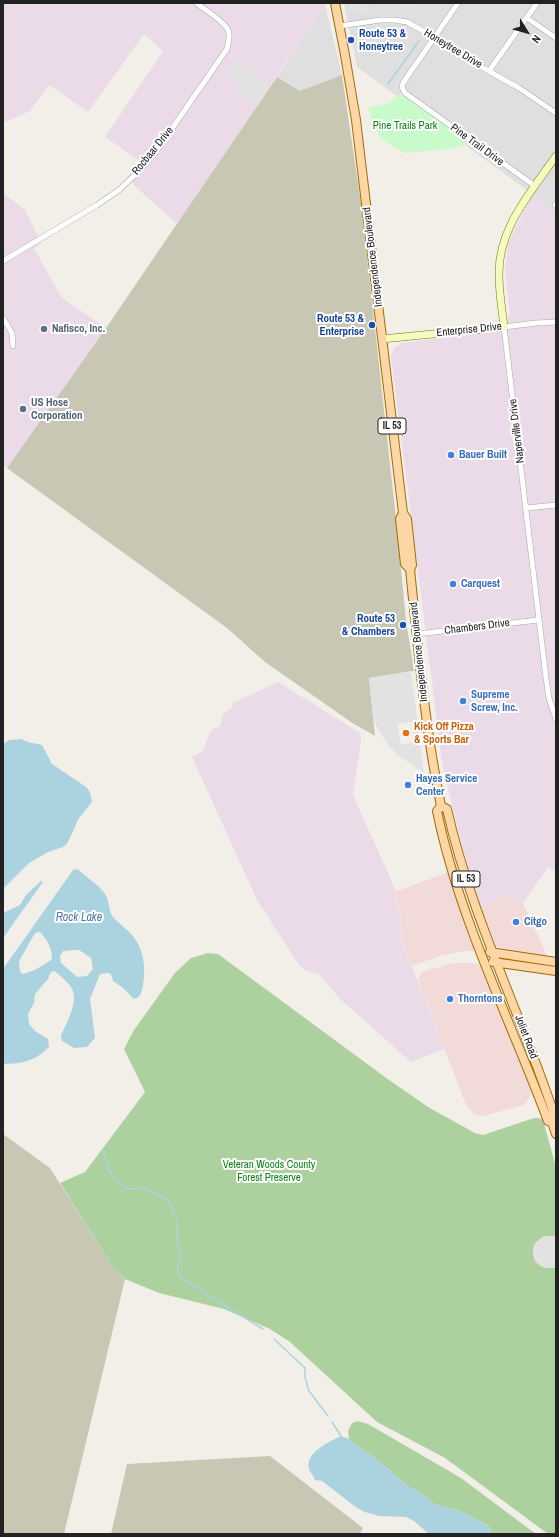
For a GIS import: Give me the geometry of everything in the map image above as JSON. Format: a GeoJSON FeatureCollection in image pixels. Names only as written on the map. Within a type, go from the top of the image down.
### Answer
{"type":"FeatureCollection","features":[{"type":"Feature","properties":{"kind":"main road","name":"Independence Boulevard"},"geometry":{"type":"LineString","coordinates":[[335,3],[356,120],[403,513],[407,519],[412,565],[410,569],[429,738],[441,806],[437,811],[448,857],[462,900],[485,960]]}},
{"type":"Feature","properties":{"kind":"main road","name":"Independence Boulevard"},"geometry":{"type":"LineString","coordinates":[[441,806],[447,809],[470,892],[493,953]]}},
{"type":"Feature","properties":{"kind":"main road"},"geometry":{"type":"LineString","coordinates":[[481,952],[556,962]]}},
{"type":"Feature","properties":{"kind":"main road","name":"Joliet Road"},"geometry":{"type":"LineString","coordinates":[[493,953],[555,1117],[552,1122]]}},
{"type":"Feature","properties":{"kind":"main road"},"geometry":{"type":"LineString","coordinates":[[485,960],[556,971]]}},
{"type":"Feature","properties":{"kind":"main road","name":"Joliet Road"},"geometry":{"type":"LineString","coordinates":[[485,960],[548,1121],[552,1122],[556,1134]]}},
{"type":"Feature","properties":{"kind":"street","name":"Rocbaar Drive"},"geometry":{"type":"LineString","coordinates":[[3,261],[97,205],[119,190],[155,153],[227,49],[230,40],[228,30],[222,23],[196,3]]}},
{"type":"Feature","properties":{"kind":"street"},"geometry":{"type":"LineString","coordinates":[[434,36],[458,3]]}},
{"type":"Feature","properties":{"kind":"street"},"geometry":{"type":"LineString","coordinates":[[489,71],[537,3]]}},
{"type":"Feature","properties":{"kind":"street"},"geometry":{"type":"LineString","coordinates":[[527,18],[556,38]]}},
{"type":"Feature","properties":{"kind":"street","name":"Honeytree Drive"},"geometry":{"type":"LineString","coordinates":[[340,26],[380,20],[407,22],[434,36],[453,51],[519,88],[556,113]]}},
{"type":"Feature","properties":{"kind":"street","name":"Pine Trail Drive"},"geometry":{"type":"LineString","coordinates":[[434,36],[402,83],[405,93],[535,186]]}},
{"type":"Feature","properties":{"kind":"street","name":"Naperville Drive"},"geometry":{"type":"LineString","coordinates":[[556,156],[511,223],[504,238],[499,275],[538,620],[548,696],[556,719]]}},
{"type":"Feature","properties":{"kind":"street"},"geometry":{"type":"LineString","coordinates":[[3,318],[12,333],[13,346]]}},
{"type":"Feature","properties":{"kind":"street","name":"Enterprise Drive"},"geometry":{"type":"LineString","coordinates":[[382,339],[504,327],[536,322],[556,322]]}},
{"type":"Feature","properties":{"kind":"street"},"geometry":{"type":"LineString","coordinates":[[526,508],[556,505]]}},
{"type":"Feature","properties":{"kind":"street","name":"Chambers Drive"},"geometry":{"type":"LineString","coordinates":[[417,634],[538,620]]}},
{"type":"Feature","properties":{"kind":"shaded area"},"geometry":{"type":"Polygon","coordinates":[[[3,3],[324,3],[325,5],[177,224],[138,189],[127,177],[139,165],[140,161],[105,137],[163,51],[144,34],[88,112],[49,85],[30,111],[3,123],[3,3]]]}},
{"type":"Feature","properties":{"kind":"shaded area"},"geometry":{"type":"Polygon","coordinates":[[[344,3],[556,3],[556,211],[357,67],[344,3]]]}},
{"type":"Feature","properties":{"kind":"shaded area"},"geometry":{"type":"Polygon","coordinates":[[[350,3],[372,3],[372,5],[368,13],[354,12],[354,8],[350,8],[350,3]]]}},
{"type":"Feature","properties":{"kind":"shaded area"},"geometry":{"type":"Polygon","coordinates":[[[398,3],[416,3],[416,6],[409,11],[398,6],[398,3]]]}},
{"type":"Feature","properties":{"kind":"shaded area"},"geometry":{"type":"Polygon","coordinates":[[[325,5],[342,75],[300,91],[277,77],[325,5]]]}},
{"type":"Feature","properties":{"kind":"shaded area"},"geometry":{"type":"Polygon","coordinates":[[[236,60],[270,83],[255,105],[237,92],[239,86],[224,76],[236,60]]]}},
{"type":"Feature","properties":{"kind":"shaded area"},"geometry":{"type":"Polygon","coordinates":[[[342,75],[362,211],[406,621],[414,671],[369,678],[375,736],[351,722],[265,662],[227,628],[7,468],[106,328],[277,77],[300,91],[342,75]]]}},
{"type":"Feature","properties":{"kind":"shaded area"},"geometry":{"type":"Polygon","coordinates":[[[3,193],[25,210],[41,243],[34,248],[61,297],[106,328],[7,468],[3,465],[3,193]]]}},
{"type":"Feature","properties":{"kind":"shaded area"},"geometry":{"type":"Polygon","coordinates":[[[533,195],[556,211],[556,872],[548,867],[523,903],[512,894],[480,906],[463,851],[442,762],[391,356],[394,348],[402,343],[494,331],[510,314],[505,271],[508,244],[533,195]]]}},
{"type":"Feature","properties":{"kind":"shaded area"},"geometry":{"type":"Polygon","coordinates":[[[411,671],[424,773],[399,756],[390,747],[377,728],[373,717],[369,678],[411,671]],[[411,722],[397,724],[401,745],[414,742],[411,722]]]}},
{"type":"Feature","properties":{"kind":"shaded area"},"geometry":{"type":"Polygon","coordinates":[[[278,682],[360,733],[361,741],[353,795],[396,891],[394,892],[400,912],[402,942],[445,1049],[411,1062],[339,998],[319,974],[306,971],[299,965],[257,900],[192,757],[202,752],[211,730],[220,726],[223,714],[231,709],[233,703],[278,682]]]}},
{"type":"Feature","properties":{"kind":"shaded area"},"geometry":{"type":"Polygon","coordinates":[[[452,871],[479,951],[464,951],[440,956],[412,966],[402,942],[400,912],[394,892],[452,871]]]}},
{"type":"Feature","properties":{"kind":"shaded area"},"geometry":{"type":"Polygon","coordinates":[[[512,894],[523,903],[547,956],[497,947],[480,906],[512,894]]]}},
{"type":"Feature","properties":{"kind":"shaded area"},"geometry":{"type":"Polygon","coordinates":[[[453,963],[478,964],[481,967],[529,1087],[531,1094],[523,1105],[484,1116],[476,1115],[466,1105],[418,979],[422,972],[453,963]]]}},
{"type":"Feature","properties":{"kind":"shaded area"},"geometry":{"type":"Polygon","coordinates":[[[3,1134],[50,1168],[112,1266],[125,1279],[64,1534],[3,1534],[3,1134]]]}},
{"type":"Feature","properties":{"kind":"shaded area"},"geometry":{"type":"Polygon","coordinates":[[[544,1236],[556,1237],[556,1267],[553,1268],[540,1266],[535,1261],[533,1255],[533,1248],[536,1242],[544,1236]]]}},
{"type":"Feature","properties":{"kind":"shaded area"},"geometry":{"type":"Polygon","coordinates":[[[270,1456],[363,1528],[360,1534],[111,1534],[127,1464],[270,1456]]]}},
{"type":"Feature","properties":{"kind":"green space","name":"Pine Trails Park"},"geometry":{"type":"Polygon","coordinates":[[[401,93],[464,139],[468,144],[451,149],[405,153],[381,139],[372,122],[368,108],[390,103],[401,93]]]}},
{"type":"Feature","properties":{"kind":"green space","name":"Veteran Woods County Forest Preserve"},"geometry":{"type":"Polygon","coordinates":[[[208,953],[218,954],[389,1080],[428,1107],[475,1133],[483,1135],[534,1118],[543,1120],[556,1167],[556,1534],[548,1534],[445,1458],[377,1422],[290,1342],[270,1329],[224,1309],[159,1293],[125,1279],[112,1266],[60,1183],[85,1172],[145,1092],[124,1049],[134,1030],[175,973],[191,958],[208,953]]]}},
{"type":"Feature","properties":{"kind":"green space"},"geometry":{"type":"Polygon","coordinates":[[[358,1421],[368,1424],[461,1478],[536,1534],[491,1534],[489,1526],[462,1512],[432,1503],[427,1497],[407,1486],[374,1457],[355,1445],[349,1439],[348,1431],[352,1423],[358,1421]]]}},
{"type":"Feature","properties":{"kind":"water"},"geometry":{"type":"Polygon","coordinates":[[[21,739],[42,745],[52,764],[86,787],[90,792],[92,802],[79,818],[67,844],[63,847],[48,852],[29,863],[3,889],[3,744],[9,740],[21,739]]]}},
{"type":"Feature","properties":{"kind":"water","name":"Rock Lake"},"geometry":{"type":"Polygon","coordinates":[[[78,869],[102,890],[107,897],[113,917],[131,933],[137,941],[142,953],[144,966],[142,992],[140,996],[134,999],[122,987],[113,981],[112,976],[109,973],[100,974],[90,999],[95,1038],[87,1047],[74,1048],[62,1041],[61,1036],[73,1005],[73,993],[68,983],[55,971],[51,972],[48,979],[35,994],[34,1003],[28,1014],[29,1024],[35,1031],[48,1039],[49,1047],[39,1056],[28,1061],[3,1064],[3,969],[73,870],[78,869]],[[40,932],[35,933],[19,961],[20,972],[23,974],[46,964],[52,959],[49,944],[40,932]],[[79,950],[63,951],[60,956],[61,963],[77,977],[87,976],[93,969],[91,958],[79,950]]]}},
{"type":"Feature","properties":{"kind":"water"},"geometry":{"type":"Polygon","coordinates":[[[41,881],[43,882],[3,938],[3,913],[20,905],[26,895],[41,881]]]}},
{"type":"Feature","properties":{"kind":"water"},"geometry":{"type":"Polygon","coordinates":[[[341,1436],[349,1439],[355,1445],[374,1457],[407,1486],[427,1497],[432,1503],[462,1512],[489,1526],[491,1534],[429,1534],[414,1521],[406,1517],[379,1516],[357,1508],[322,1481],[315,1480],[309,1469],[309,1463],[314,1453],[319,1448],[341,1436]]]}},
{"type":"Feature","properties":{"kind":"waterway"},"geometry":{"type":"LineString","coordinates":[[388,84],[419,41]]}},
{"type":"Feature","properties":{"kind":"waterway"},"geometry":{"type":"LineString","coordinates":[[104,1151],[108,1168],[113,1176],[125,1187],[130,1189],[143,1188],[168,1199],[177,1221],[177,1241],[181,1259],[177,1266],[179,1276],[263,1329]]}},
{"type":"Feature","properties":{"kind":"waterway"},"geometry":{"type":"LineString","coordinates":[[274,1339],[305,1368],[305,1377],[309,1391],[328,1416]]}},
{"type":"Feature","properties":{"kind":"waterway"},"geometry":{"type":"LineString","coordinates":[[332,1422],[341,1436]]}},
{"type":"Feature","properties":{"kind":"place","name":"Route 53 & Honeytree"},"geometry":{"type":"Point","coordinates":[351,40]}},
{"type":"Feature","properties":{"kind":"place","name":"Route 53 & Enterprise"},"geometry":{"type":"Point","coordinates":[372,325]}},
{"type":"Feature","properties":{"kind":"place","name":"Nafisco, Inc."},"geometry":{"type":"Point","coordinates":[44,329]}},
{"type":"Feature","properties":{"kind":"place","name":"US Hose Corporation"},"geometry":{"type":"Point","coordinates":[23,409]}},
{"type":"Feature","properties":{"kind":"place","name":"Bauer Built"},"geometry":{"type":"Point","coordinates":[451,455]}},
{"type":"Feature","properties":{"kind":"place","name":"Carquest"},"geometry":{"type":"Point","coordinates":[453,584]}},
{"type":"Feature","properties":{"kind":"place","name":"Route 53 & Chambers"},"geometry":{"type":"Point","coordinates":[403,625]}},
{"type":"Feature","properties":{"kind":"place","name":"Supreme Screw, Inc."},"geometry":{"type":"Point","coordinates":[463,701]}},
{"type":"Feature","properties":{"kind":"place","name":"Kick Off Pizza & Sports Bar"},"geometry":{"type":"Point","coordinates":[406,733]}},
{"type":"Feature","properties":{"kind":"place","name":"Hayes Service Center"},"geometry":{"type":"Point","coordinates":[408,785]}},
{"type":"Feature","properties":{"kind":"place","name":"Citgo"},"geometry":{"type":"Point","coordinates":[516,922]}},
{"type":"Feature","properties":{"kind":"place","name":"Thorntons"},"geometry":{"type":"Point","coordinates":[450,999]}}]}
